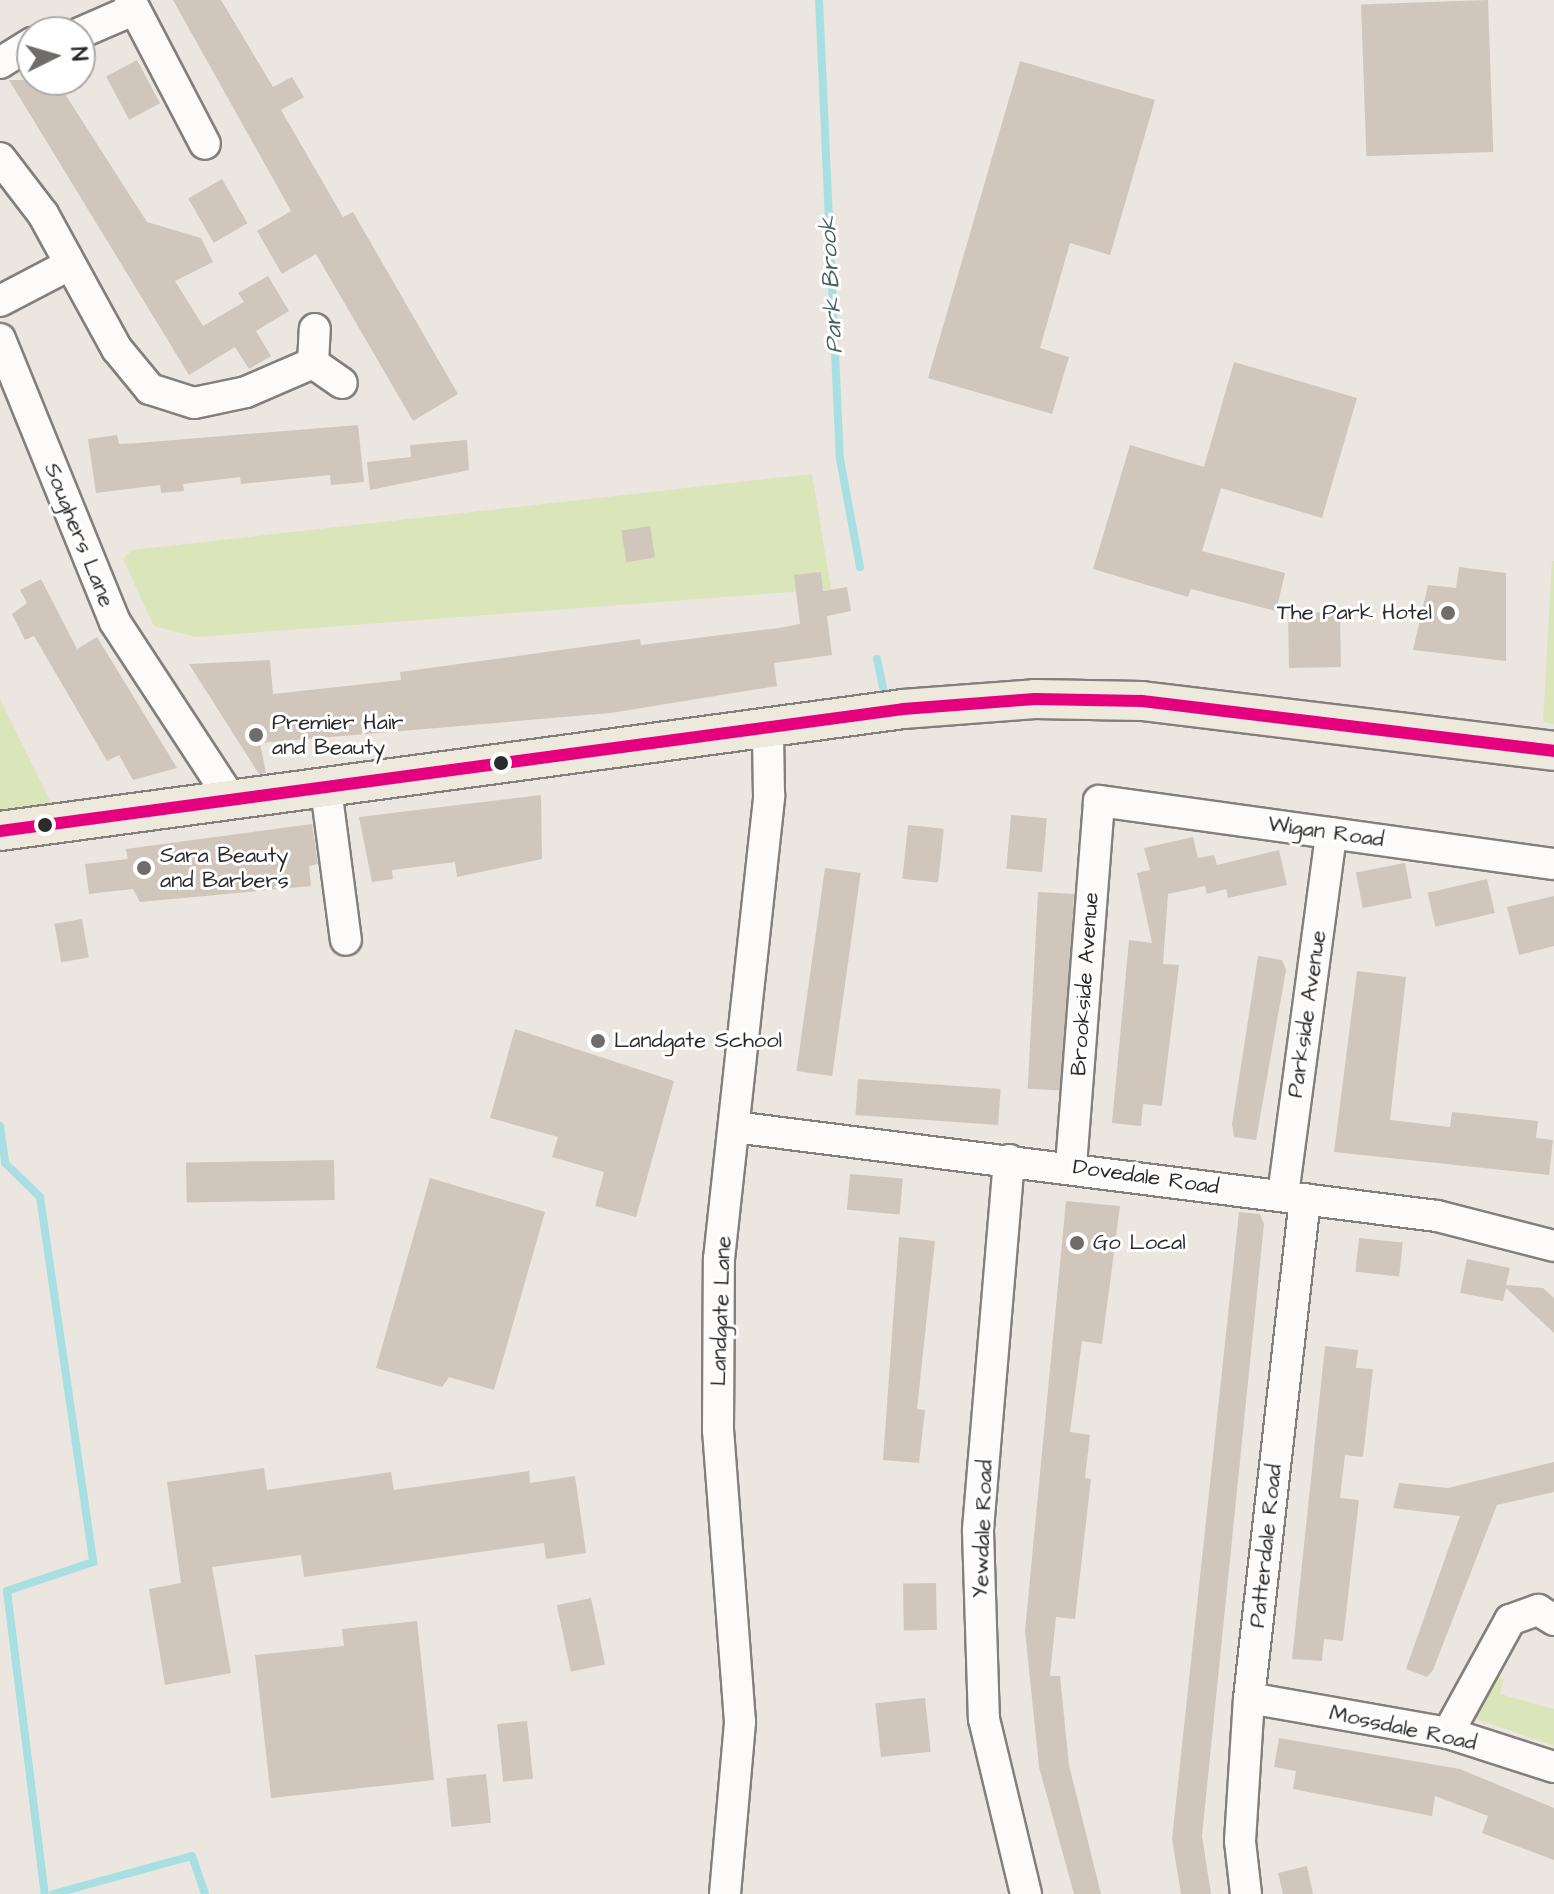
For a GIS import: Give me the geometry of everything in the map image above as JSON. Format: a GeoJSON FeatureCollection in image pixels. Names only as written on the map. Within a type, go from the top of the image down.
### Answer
{"type":"FeatureCollection","features":[{"type":"Feature","properties":{"kind":"main road"},"geometry":{"type":"LineString","coordinates":[[0,831],[903,709],[1072,698],[1554,751]]}},
{"type":"Feature","properties":{"kind":"street"},"geometry":{"type":"LineString","coordinates":[[96,24],[132,5],[202,145]]}},
{"type":"Feature","properties":{"kind":"street"},"geometry":{"type":"LineString","coordinates":[[0,158],[43,214],[131,371],[171,400],[219,400],[313,363]]}},
{"type":"Feature","properties":{"kind":"street"},"geometry":{"type":"LineString","coordinates":[[0,301],[69,265]]}},
{"type":"Feature","properties":{"kind":"street"},"geometry":{"type":"LineString","coordinates":[[313,363],[315,329]]}},
{"type":"Feature","properties":{"kind":"street","name":"Soughers Lane"},"geometry":{"type":"LineString","coordinates":[[0,339],[115,622],[231,799]]}},
{"type":"Feature","properties":{"kind":"street"},"geometry":{"type":"LineString","coordinates":[[313,363],[342,383]]}},
{"type":"Feature","properties":{"kind":"street","name":"Landgate Lane"},"geometry":{"type":"LineString","coordinates":[[725,1894],[740,1722],[718,1431],[719,1259],[769,796],[768,729]]}},
{"type":"Feature","properties":{"kind":"street"},"geometry":{"type":"LineString","coordinates":[[326,789],[346,940]]}},
{"type":"Feature","properties":{"kind":"street","name":"Wigan Road"},"geometry":{"type":"LineString","coordinates":[[1099,801],[1554,864]]}},
{"type":"Feature","properties":{"kind":"street","name":"Brookside Avenue"},"geometry":{"type":"LineString","coordinates":[[1071,1166],[1099,801]]}},
{"type":"Feature","properties":{"kind":"street","name":"Parkside Avenue"},"geometry":{"type":"LineString","coordinates":[[1294,1197],[1331,833]]}},
{"type":"Feature","properties":{"kind":"street","name":"Dovedale Road"},"geometry":{"type":"LineString","coordinates":[[734,1127],[1071,1166],[1437,1216],[1553,1244]]}},
{"type":"Feature","properties":{"kind":"street","name":"Yewdale Road"},"geometry":{"type":"LineString","coordinates":[[1009,1160],[978,1531],[984,1719],[1026,1894]]}},
{"type":"Feature","properties":{"kind":"street","name":"Patterdale Road"},"geometry":{"type":"LineString","coordinates":[[1246,1894],[1240,1841],[1249,1698],[1294,1197]]}},
{"type":"Feature","properties":{"kind":"street"},"geometry":{"type":"LineString","coordinates":[[1448,1733],[1510,1620],[1538,1610],[1554,1620]]}},
{"type":"Feature","properties":{"kind":"street","name":"Mossdale Road"},"geometry":{"type":"LineString","coordinates":[[1249,1698],[1448,1733],[1554,1767]]}},
{"type":"Feature","properties":{"kind":"green space"},"geometry":{"type":"Polygon","coordinates":[[[812,474],[831,589],[196,637],[154,626],[123,559],[132,550],[812,474]]]}},
{"type":"Feature","properties":{"kind":"green space"},"geometry":{"type":"Polygon","coordinates":[[[1554,561],[1554,724],[1543,722],[1554,561]]]}},
{"type":"Feature","properties":{"kind":"green space"},"geometry":{"type":"Polygon","coordinates":[[[0,699],[59,819],[0,826],[0,699]]]}},
{"type":"Feature","properties":{"kind":"green space"},"geometry":{"type":"Polygon","coordinates":[[[1504,1678],[1500,1694],[1554,1709],[1554,1746],[1477,1719],[1472,1708],[1487,1679],[1504,1678]]]}},
{"type":"Feature","properties":{"kind":"building"},"geometry":{"type":"Polygon","coordinates":[[[173,0],[221,0],[273,87],[292,77],[304,97],[281,110],[343,217],[353,212],[458,394],[413,421],[316,254],[282,274],[257,231],[291,211],[173,0]]]}},
{"type":"Feature","properties":{"kind":"building"},"geometry":{"type":"Polygon","coordinates":[[[1488,0],[1493,152],[1366,156],[1361,4],[1488,0]]]}},
{"type":"Feature","properties":{"kind":"building"},"geometry":{"type":"Polygon","coordinates":[[[137,60],[160,103],[129,120],[106,76],[137,60]]]}},
{"type":"Feature","properties":{"kind":"building"},"geometry":{"type":"Polygon","coordinates":[[[1020,61],[1155,100],[1110,255],[1070,243],[1040,348],[1069,357],[1052,414],[928,378],[1020,61]]]}},
{"type":"Feature","properties":{"kind":"building"},"geometry":{"type":"Polygon","coordinates":[[[9,80],[16,80],[16,91],[9,80]]]}},
{"type":"Feature","properties":{"kind":"building"},"geometry":{"type":"Polygon","coordinates":[[[19,96],[66,96],[147,222],[201,238],[213,262],[175,281],[203,326],[244,302],[238,293],[268,276],[289,311],[256,331],[271,356],[249,369],[235,347],[189,375],[19,96]]]}},
{"type":"Feature","properties":{"kind":"building"},"geometry":{"type":"Polygon","coordinates":[[[222,179],[248,223],[214,243],[188,198],[222,179]]]}},
{"type":"Feature","properties":{"kind":"building"},"geometry":{"type":"Polygon","coordinates":[[[1234,362],[1357,398],[1322,518],[1221,488],[1202,551],[1285,573],[1276,611],[1191,589],[1188,597],[1093,569],[1130,445],[1204,467],[1234,362]]]}},
{"type":"Feature","properties":{"kind":"building"},"geometry":{"type":"Polygon","coordinates":[[[358,425],[364,482],[331,485],[330,475],[241,484],[240,477],[183,484],[184,491],[161,493],[160,485],[96,493],[88,439],[117,435],[119,444],[358,425]]]}},
{"type":"Feature","properties":{"kind":"building"},"geometry":{"type":"Polygon","coordinates":[[[467,440],[469,470],[370,490],[367,462],[411,457],[410,445],[467,440]]]}},
{"type":"Feature","properties":{"kind":"building"},"geometry":{"type":"Polygon","coordinates":[[[650,526],[655,558],[626,562],[621,531],[650,526]]]}},
{"type":"Feature","properties":{"kind":"building","name":"The Park Hotel"},"geometry":{"type":"Polygon","coordinates":[[[1459,567],[1506,573],[1506,661],[1413,650],[1428,585],[1456,588],[1459,567]]]}},
{"type":"Feature","properties":{"kind":"building"},"geometry":{"type":"Polygon","coordinates":[[[821,572],[823,591],[847,587],[851,611],[827,616],[832,655],[774,663],[777,686],[611,713],[260,743],[266,773],[259,774],[189,664],[270,660],[273,694],[401,680],[400,672],[640,639],[641,645],[779,628],[800,624],[794,575],[821,572]]]}},
{"type":"Feature","properties":{"kind":"building"},"geometry":{"type":"Polygon","coordinates":[[[41,579],[77,649],[97,637],[177,768],[133,780],[119,755],[107,761],[34,636],[25,640],[12,614],[27,603],[20,590],[41,579]]]}},
{"type":"Feature","properties":{"kind":"building"},"geometry":{"type":"Polygon","coordinates":[[[1340,612],[1341,667],[1289,668],[1288,613],[1340,612]]]}},
{"type":"Feature","properties":{"kind":"building"},"geometry":{"type":"Polygon","coordinates":[[[541,795],[542,859],[457,877],[455,862],[392,870],[393,879],[372,882],[359,817],[541,795]]]}},
{"type":"Feature","properties":{"kind":"building"},"geometry":{"type":"Polygon","coordinates":[[[1011,815],[1047,818],[1042,872],[1006,869],[1011,815]]]}},
{"type":"Feature","properties":{"kind":"building"},"geometry":{"type":"Polygon","coordinates":[[[312,824],[318,864],[309,866],[311,886],[140,902],[133,889],[89,894],[85,864],[128,859],[126,849],[312,824]]]}},
{"type":"Feature","properties":{"kind":"building"},"geometry":{"type":"Polygon","coordinates":[[[908,825],[944,829],[938,882],[902,879],[908,825]]]}},
{"type":"Feature","properties":{"kind":"building"},"geometry":{"type":"Polygon","coordinates":[[[1193,837],[1198,858],[1214,855],[1217,865],[1279,850],[1287,885],[1228,898],[1226,889],[1207,894],[1205,886],[1168,894],[1163,964],[1179,965],[1162,1106],[1143,1104],[1141,1126],[1112,1123],[1129,940],[1152,943],[1137,873],[1150,870],[1144,848],[1193,837]]]}},
{"type":"Feature","properties":{"kind":"building"},"geometry":{"type":"Polygon","coordinates":[[[1405,863],[1412,898],[1363,908],[1356,873],[1405,863]]]}},
{"type":"Feature","properties":{"kind":"building"},"geometry":{"type":"Polygon","coordinates":[[[825,868],[861,873],[832,1076],[796,1071],[825,868]]]}},
{"type":"Feature","properties":{"kind":"building"},"geometry":{"type":"Polygon","coordinates":[[[1487,879],[1495,913],[1435,927],[1428,893],[1487,879]]]}},
{"type":"Feature","properties":{"kind":"building"},"geometry":{"type":"Polygon","coordinates":[[[1038,892],[1074,894],[1064,1091],[1028,1089],[1038,892]]]}},
{"type":"Feature","properties":{"kind":"building"},"geometry":{"type":"Polygon","coordinates":[[[1554,896],[1554,946],[1519,955],[1507,907],[1554,896]]]}},
{"type":"Feature","properties":{"kind":"building"},"geometry":{"type":"Polygon","coordinates":[[[82,919],[89,957],[61,962],[54,924],[82,919]]]}},
{"type":"Feature","properties":{"kind":"building"},"geometry":{"type":"Polygon","coordinates":[[[1258,956],[1282,960],[1286,970],[1256,1140],[1234,1137],[1232,1124],[1258,956]]]}},
{"type":"Feature","properties":{"kind":"building"},"geometry":{"type":"Polygon","coordinates":[[[1357,971],[1406,977],[1390,1120],[1450,1127],[1452,1112],[1538,1121],[1536,1138],[1553,1140],[1549,1175],[1334,1152],[1357,971]]]}},
{"type":"Feature","properties":{"kind":"building"},"geometry":{"type":"Polygon","coordinates":[[[515,1029],[674,1081],[636,1217],[595,1206],[604,1172],[552,1157],[558,1137],[490,1118],[515,1029]]]}},
{"type":"Feature","properties":{"kind":"building"},"geometry":{"type":"Polygon","coordinates":[[[858,1079],[1001,1089],[998,1125],[855,1115],[858,1079]]]}},
{"type":"Feature","properties":{"kind":"building"},"geometry":{"type":"Polygon","coordinates":[[[334,1160],[335,1200],[187,1203],[186,1163],[334,1160]]]}},
{"type":"Feature","properties":{"kind":"building"},"geometry":{"type":"Polygon","coordinates":[[[850,1174],[903,1179],[900,1214],[847,1210],[850,1174]]]}},
{"type":"Feature","properties":{"kind":"building"},"geometry":{"type":"Polygon","coordinates":[[[430,1178],[545,1212],[494,1390],[449,1377],[442,1387],[376,1368],[430,1178]]]}},
{"type":"Feature","properties":{"kind":"building"},"geometry":{"type":"Polygon","coordinates":[[[1066,1201],[1120,1206],[1102,1344],[1082,1341],[1070,1432],[1090,1435],[1085,1478],[1091,1479],[1075,1619],[1056,1617],[1050,1676],[1060,1676],[1069,1765],[1101,1894],[1074,1894],[1039,1767],[1025,1631],[1066,1201]]]}},
{"type":"Feature","properties":{"kind":"building"},"geometry":{"type":"Polygon","coordinates":[[[1239,1212],[1260,1214],[1264,1224],[1202,1836],[1211,1894],[1181,1894],[1172,1839],[1239,1212]]]}},
{"type":"Feature","properties":{"kind":"building"},"geometry":{"type":"Polygon","coordinates":[[[899,1237],[935,1241],[917,1409],[925,1410],[919,1463],[883,1460],[899,1237]]]}},
{"type":"Feature","properties":{"kind":"building"},"geometry":{"type":"Polygon","coordinates":[[[1359,1238],[1403,1243],[1399,1276],[1355,1272],[1359,1238]]]}},
{"type":"Feature","properties":{"kind":"building"},"geometry":{"type":"Polygon","coordinates":[[[1467,1259],[1510,1268],[1506,1285],[1543,1288],[1554,1298],[1554,1333],[1506,1288],[1503,1301],[1460,1293],[1467,1259]]]}},
{"type":"Feature","properties":{"kind":"building"},"geometry":{"type":"Polygon","coordinates":[[[1325,1346],[1358,1350],[1356,1368],[1373,1369],[1363,1457],[1345,1455],[1340,1498],[1359,1500],[1343,1641],[1324,1639],[1322,1661],[1292,1659],[1325,1346]]]}},
{"type":"Feature","properties":{"kind":"building"},"geometry":{"type":"Polygon","coordinates":[[[1554,1462],[1554,1492],[1497,1505],[1433,1670],[1427,1677],[1406,1669],[1460,1516],[1393,1508],[1399,1483],[1448,1488],[1554,1462]]]}},
{"type":"Feature","properties":{"kind":"building"},"geometry":{"type":"Polygon","coordinates":[[[264,1468],[267,1490],[391,1472],[394,1490],[529,1471],[530,1483],[575,1476],[586,1553],[546,1559],[544,1543],[304,1577],[301,1555],[212,1567],[231,1673],[165,1685],[149,1589],[181,1583],[167,1482],[264,1468]]]}},
{"type":"Feature","properties":{"kind":"building"},"geometry":{"type":"Polygon","coordinates":[[[936,1583],[937,1630],[904,1631],[903,1584],[936,1583]]]}},
{"type":"Feature","properties":{"kind":"building"},"geometry":{"type":"Polygon","coordinates":[[[591,1598],[605,1665],[571,1672],[557,1605],[591,1598]]]}},
{"type":"Feature","properties":{"kind":"building"},"geometry":{"type":"Polygon","coordinates":[[[417,1621],[434,1780],[271,1798],[255,1655],[344,1646],[342,1629],[417,1621]]]}},
{"type":"Feature","properties":{"kind":"building"},"geometry":{"type":"Polygon","coordinates":[[[925,1698],[931,1752],[881,1757],[875,1703],[925,1698]]]}},
{"type":"Feature","properties":{"kind":"building"},"geometry":{"type":"Polygon","coordinates":[[[527,1721],[533,1779],[503,1782],[497,1724],[527,1721]]]}},
{"type":"Feature","properties":{"kind":"building"},"geometry":{"type":"Polygon","coordinates":[[[1279,1738],[1460,1769],[1554,1808],[1554,1860],[1482,1833],[1488,1816],[1435,1796],[1432,1816],[1293,1789],[1296,1771],[1274,1767],[1279,1738]]]}},
{"type":"Feature","properties":{"kind":"building"},"geometry":{"type":"Polygon","coordinates":[[[486,1774],[491,1823],[451,1827],[446,1778],[486,1774]]]}},
{"type":"Feature","properties":{"kind":"building"},"geometry":{"type":"Polygon","coordinates":[[[1307,1866],[1313,1894],[1283,1894],[1278,1873],[1307,1866]]]}},
{"type":"Feature","properties":{"kind":"waterway","name":"Park Brook"},"geometry":{"type":"LineString","coordinates":[[819,0],[840,459],[860,567]]}},
{"type":"Feature","properties":{"kind":"waterway","name":"Park Brook"},"geometry":{"type":"LineString","coordinates":[[877,659],[884,693]]}},
{"type":"Feature","properties":{"kind":"waterway"},"geometry":{"type":"LineString","coordinates":[[0,1126],[5,1163],[40,1197],[93,1562],[7,1591],[45,1894]]}},
{"type":"Feature","properties":{"kind":"waterway"},"geometry":{"type":"LineString","coordinates":[[53,1894],[192,1856],[205,1894]]}},
{"type":"Feature","properties":{"kind":"transit line"},"geometry":{"type":"LineString","coordinates":[[0,831],[903,709],[1035,699],[1142,701],[1554,751]]}},
{"type":"Feature","properties":{"kind":"place","name":"The Park Hotel"},"geometry":{"type":"Point","coordinates":[1448,613]}},
{"type":"Feature","properties":{"kind":"place","name":"Premier Hair and Beauty"},"geometry":{"type":"Point","coordinates":[256,735]}},
{"type":"Feature","properties":{"kind":"place","name":"Sara Beauty and Barbers"},"geometry":{"type":"Point","coordinates":[144,868]}},
{"type":"Feature","properties":{"kind":"place","name":"Landgate School"},"geometry":{"type":"Point","coordinates":[598,1041]}},
{"type":"Feature","properties":{"kind":"place","name":"Go Local"},"geometry":{"type":"Point","coordinates":[1077,1243]}}]}
